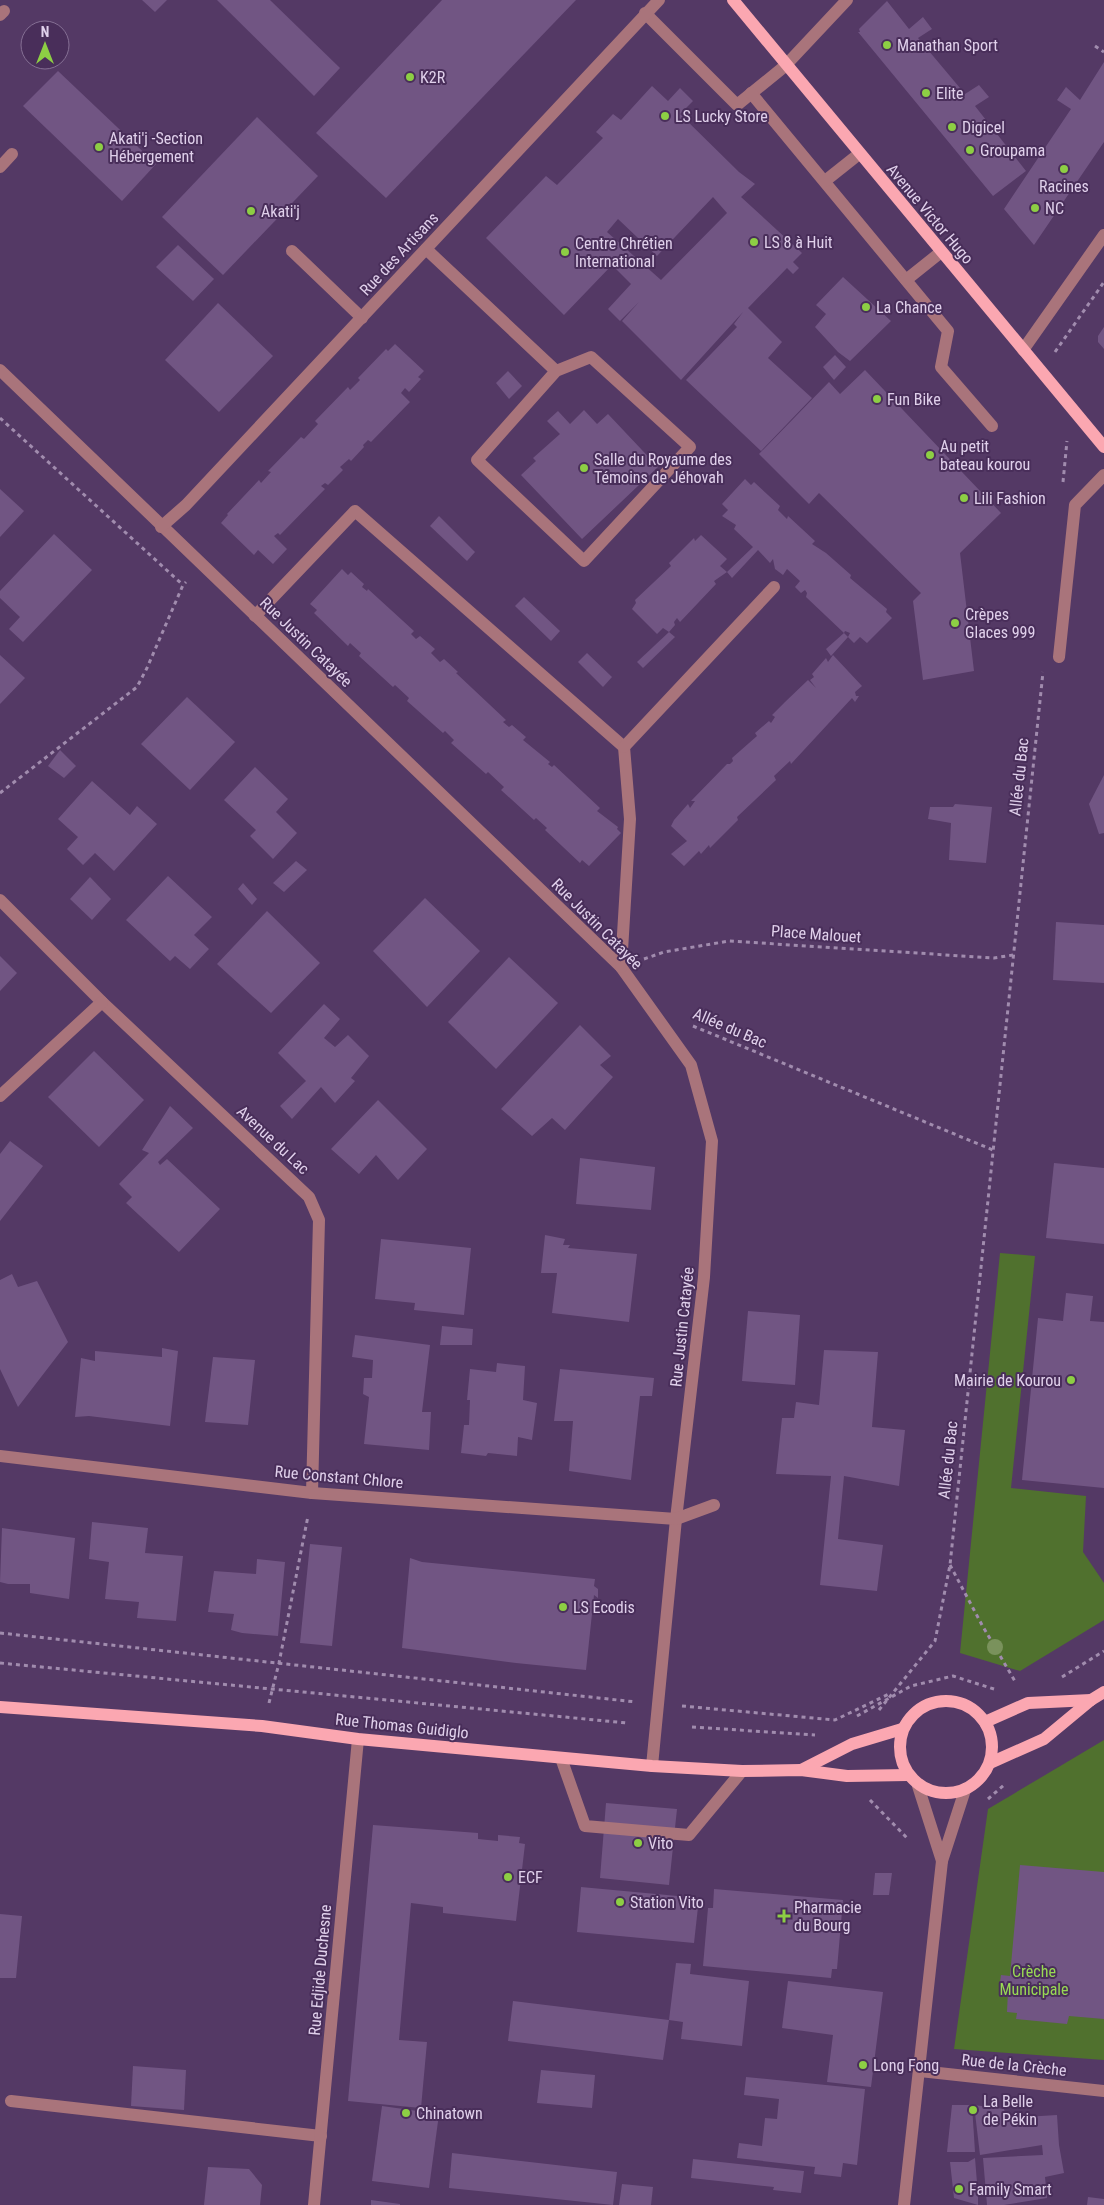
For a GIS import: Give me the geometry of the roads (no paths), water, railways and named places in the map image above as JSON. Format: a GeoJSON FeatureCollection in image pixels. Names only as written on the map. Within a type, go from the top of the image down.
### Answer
{"type":"FeatureCollection","features":[{"type":"Feature","properties":{"kind":"main road","name":"Avenue Victor Hugo"},"geometry":{"type":"LineString","coordinates":[[733,0],[785,66],[1104,447]]}},
{"type":"Feature","properties":{"kind":"main road"},"geometry":{"type":"LineString","coordinates":[[990,1763],[1044,1738],[1091,1700],[1104,1692]]}},
{"type":"Feature","properties":{"kind":"main road"},"geometry":{"type":"LineString","coordinates":[[985,1722],[1028,1704],[1091,1700]]}},
{"type":"Feature","properties":{"kind":"main road"},"geometry":{"type":"LineString","coordinates":[[949,1701],[963,1704],[975,1711],[985,1722],[991,1735],[993,1749],[990,1763],[976,1783],[965,1790],[950,1794],[934,1792],[918,1786],[908,1775],[901,1761],[898,1745],[902,1729],[910,1717],[921,1707],[934,1702],[949,1701]]}},
{"type":"Feature","properties":{"kind":"main road","name":"Rue Thomas Guidiglo"},"geometry":{"type":"LineString","coordinates":[[0,1707],[262,1726],[358,1738],[652,1766],[742,1771],[801,1770],[847,1776],[908,1775]]}},
{"type":"Feature","properties":{"kind":"main road","name":"Rue Thomas Guidiglo"},"geometry":{"type":"LineString","coordinates":[[801,1770],[852,1744],[902,1729]]}},
{"type":"Feature","properties":{"kind":"street","name":"Rue des Artisans"},"geometry":{"type":"LineString","coordinates":[[161,527],[186,505],[659,0]]}},
{"type":"Feature","properties":{"kind":"street"},"geometry":{"type":"LineString","coordinates":[[645,13],[737,105],[785,66],[847,0]]}},
{"type":"Feature","properties":{"kind":"street"},"geometry":{"type":"LineString","coordinates":[[751,93],[948,331],[941,367],[992,426]]}},
{"type":"Feature","properties":{"kind":"street"},"geometry":{"type":"LineString","coordinates":[[0,167],[12,154]]}},
{"type":"Feature","properties":{"kind":"street"},"geometry":{"type":"LineString","coordinates":[[825,181],[859,154]]}},
{"type":"Feature","properties":{"kind":"street"},"geometry":{"type":"LineString","coordinates":[[1023,350],[1104,236]]}},
{"type":"Feature","properties":{"kind":"street"},"geometry":{"type":"LineString","coordinates":[[426,249],[556,371]]}},
{"type":"Feature","properties":{"kind":"street"},"geometry":{"type":"LineString","coordinates":[[292,251],[362,318]]}},
{"type":"Feature","properties":{"kind":"street"},"geometry":{"type":"LineString","coordinates":[[906,280],[941,252]]}},
{"type":"Feature","properties":{"kind":"street"},"geometry":{"type":"LineString","coordinates":[[591,357],[690,447],[584,561],[477,460],[556,371],[591,357]]}},
{"type":"Feature","properties":{"kind":"street","name":"Rue Justin Catayée"},"geometry":{"type":"LineString","coordinates":[[0,370],[161,527],[621,967],[691,1065],[712,1141],[704,1277],[676,1519],[652,1766]]}},
{"type":"Feature","properties":{"kind":"street"},"geometry":{"type":"LineString","coordinates":[[1059,657],[1075,505],[1104,475]]}},
{"type":"Feature","properties":{"kind":"street"},"geometry":{"type":"LineString","coordinates":[[255,616],[355,512],[624,747],[630,819],[621,967]]}},
{"type":"Feature","properties":{"kind":"street"},"geometry":{"type":"LineString","coordinates":[[624,747],[774,587]]}},
{"type":"Feature","properties":{"kind":"street","name":"Avenue du Lac"},"geometry":{"type":"LineString","coordinates":[[0,900],[102,1002],[309,1197],[315,1208],[319,1220],[312,1493]]}},
{"type":"Feature","properties":{"kind":"street"},"geometry":{"type":"LineString","coordinates":[[0,1096],[102,1002]]}},
{"type":"Feature","properties":{"kind":"street","name":"Rue Constant Chlore"},"geometry":{"type":"LineString","coordinates":[[0,1456],[312,1493],[676,1519]]}},
{"type":"Feature","properties":{"kind":"street"},"geometry":{"type":"LineString","coordinates":[[676,1519],[714,1505]]}},
{"type":"Feature","properties":{"kind":"street","name":"Rue Edjide Duchesne"},"geometry":{"type":"LineString","coordinates":[[314,2205],[358,1738]]}},
{"type":"Feature","properties":{"kind":"street"},"geometry":{"type":"LineString","coordinates":[[561,1758],[585,1826],[689,1835],[742,1771]]}},
{"type":"Feature","properties":{"kind":"street"},"geometry":{"type":"LineString","coordinates":[[918,1786],[942,1861]]}},
{"type":"Feature","properties":{"kind":"street"},"geometry":{"type":"LineString","coordinates":[[904,2205],[942,1861],[965,1790]]}},
{"type":"Feature","properties":{"kind":"street","name":"Rue de la Crèche"},"geometry":{"type":"LineString","coordinates":[[920,2071],[1104,2091]]}},
{"type":"Feature","properties":{"kind":"street"},"geometry":{"type":"LineString","coordinates":[[11,2101],[321,2136]]}},
{"type":"Feature","properties":{"kind":"place","name":"Manathan Sport"},"geometry":{"type":"Point","coordinates":[887,45]}},
{"type":"Feature","properties":{"kind":"place","name":"K2R"},"geometry":{"type":"Point","coordinates":[410,77]}},
{"type":"Feature","properties":{"kind":"place","name":"Elite"},"geometry":{"type":"Point","coordinates":[926,93]}},
{"type":"Feature","properties":{"kind":"place","name":"LS Lucky Store"},"geometry":{"type":"Point","coordinates":[665,116]}},
{"type":"Feature","properties":{"kind":"place","name":"Digicel"},"geometry":{"type":"Point","coordinates":[952,127]}},
{"type":"Feature","properties":{"kind":"place","name":"Akati'j -Section Hébergement"},"geometry":{"type":"Point","coordinates":[99,147]}},
{"type":"Feature","properties":{"kind":"place","name":"Groupama"},"geometry":{"type":"Point","coordinates":[970,150]}},
{"type":"Feature","properties":{"kind":"place","name":"Racines"},"geometry":{"type":"Point","coordinates":[1064,169]}},
{"type":"Feature","properties":{"kind":"place","name":"NC"},"geometry":{"type":"Point","coordinates":[1035,208]}},
{"type":"Feature","properties":{"kind":"place","name":"Akati'j"},"geometry":{"type":"Point","coordinates":[251,211]}},
{"type":"Feature","properties":{"kind":"place","name":"LS 8 à Huit"},"geometry":{"type":"Point","coordinates":[754,242]}},
{"type":"Feature","properties":{"kind":"place","name":"Centre Chrétien International"},"geometry":{"type":"Point","coordinates":[565,252]}},
{"type":"Feature","properties":{"kind":"place","name":"La Chance"},"geometry":{"type":"Point","coordinates":[866,307]}},
{"type":"Feature","properties":{"kind":"place","name":"Fun Bike"},"geometry":{"type":"Point","coordinates":[877,399]}},
{"type":"Feature","properties":{"kind":"place","name":"Au petit bateau kourou"},"geometry":{"type":"Point","coordinates":[930,455]}},
{"type":"Feature","properties":{"kind":"place","name":"Salle du Royaume des Témoins de Jéhovah"},"geometry":{"type":"Point","coordinates":[584,468]}},
{"type":"Feature","properties":{"kind":"place","name":"Lili Fashion"},"geometry":{"type":"Point","coordinates":[964,498]}},
{"type":"Feature","properties":{"kind":"place","name":"Crèpes Glaces 999"},"geometry":{"type":"Point","coordinates":[955,623]}},
{"type":"Feature","properties":{"kind":"place","name":"Mairie de Kourou"},"geometry":{"type":"Point","coordinates":[1071,1380]}},
{"type":"Feature","properties":{"kind":"place","name":"LS Ecodis"},"geometry":{"type":"Point","coordinates":[563,1607]}},
{"type":"Feature","properties":{"kind":"place","name":"Vito"},"geometry":{"type":"Point","coordinates":[638,1843]}},
{"type":"Feature","properties":{"kind":"place","name":"ECF"},"geometry":{"type":"Point","coordinates":[508,1877]}},
{"type":"Feature","properties":{"kind":"place","name":"Station Vito"},"geometry":{"type":"Point","coordinates":[620,1902]}},
{"type":"Feature","properties":{"kind":"place","name":"Pharmacie du Bourg"},"geometry":{"type":"Point","coordinates":[784,1916]}},
{"type":"Feature","properties":{"kind":"place","name":"Long Fong"},"geometry":{"type":"Point","coordinates":[863,2065]}},
{"type":"Feature","properties":{"kind":"place","name":"La Belle de Pékin"},"geometry":{"type":"Point","coordinates":[973,2110]}},
{"type":"Feature","properties":{"kind":"place","name":"Chinatown"},"geometry":{"type":"Point","coordinates":[406,2113]}},
{"type":"Feature","properties":{"kind":"place","name":"Family Smart"},"geometry":{"type":"Point","coordinates":[959,2189]}},
{"type":"Feature","properties":{"kind":"park label","name":"Crèche Municipale"},"geometry":{"type":"Point","coordinates":[1034,1980]}}]}
